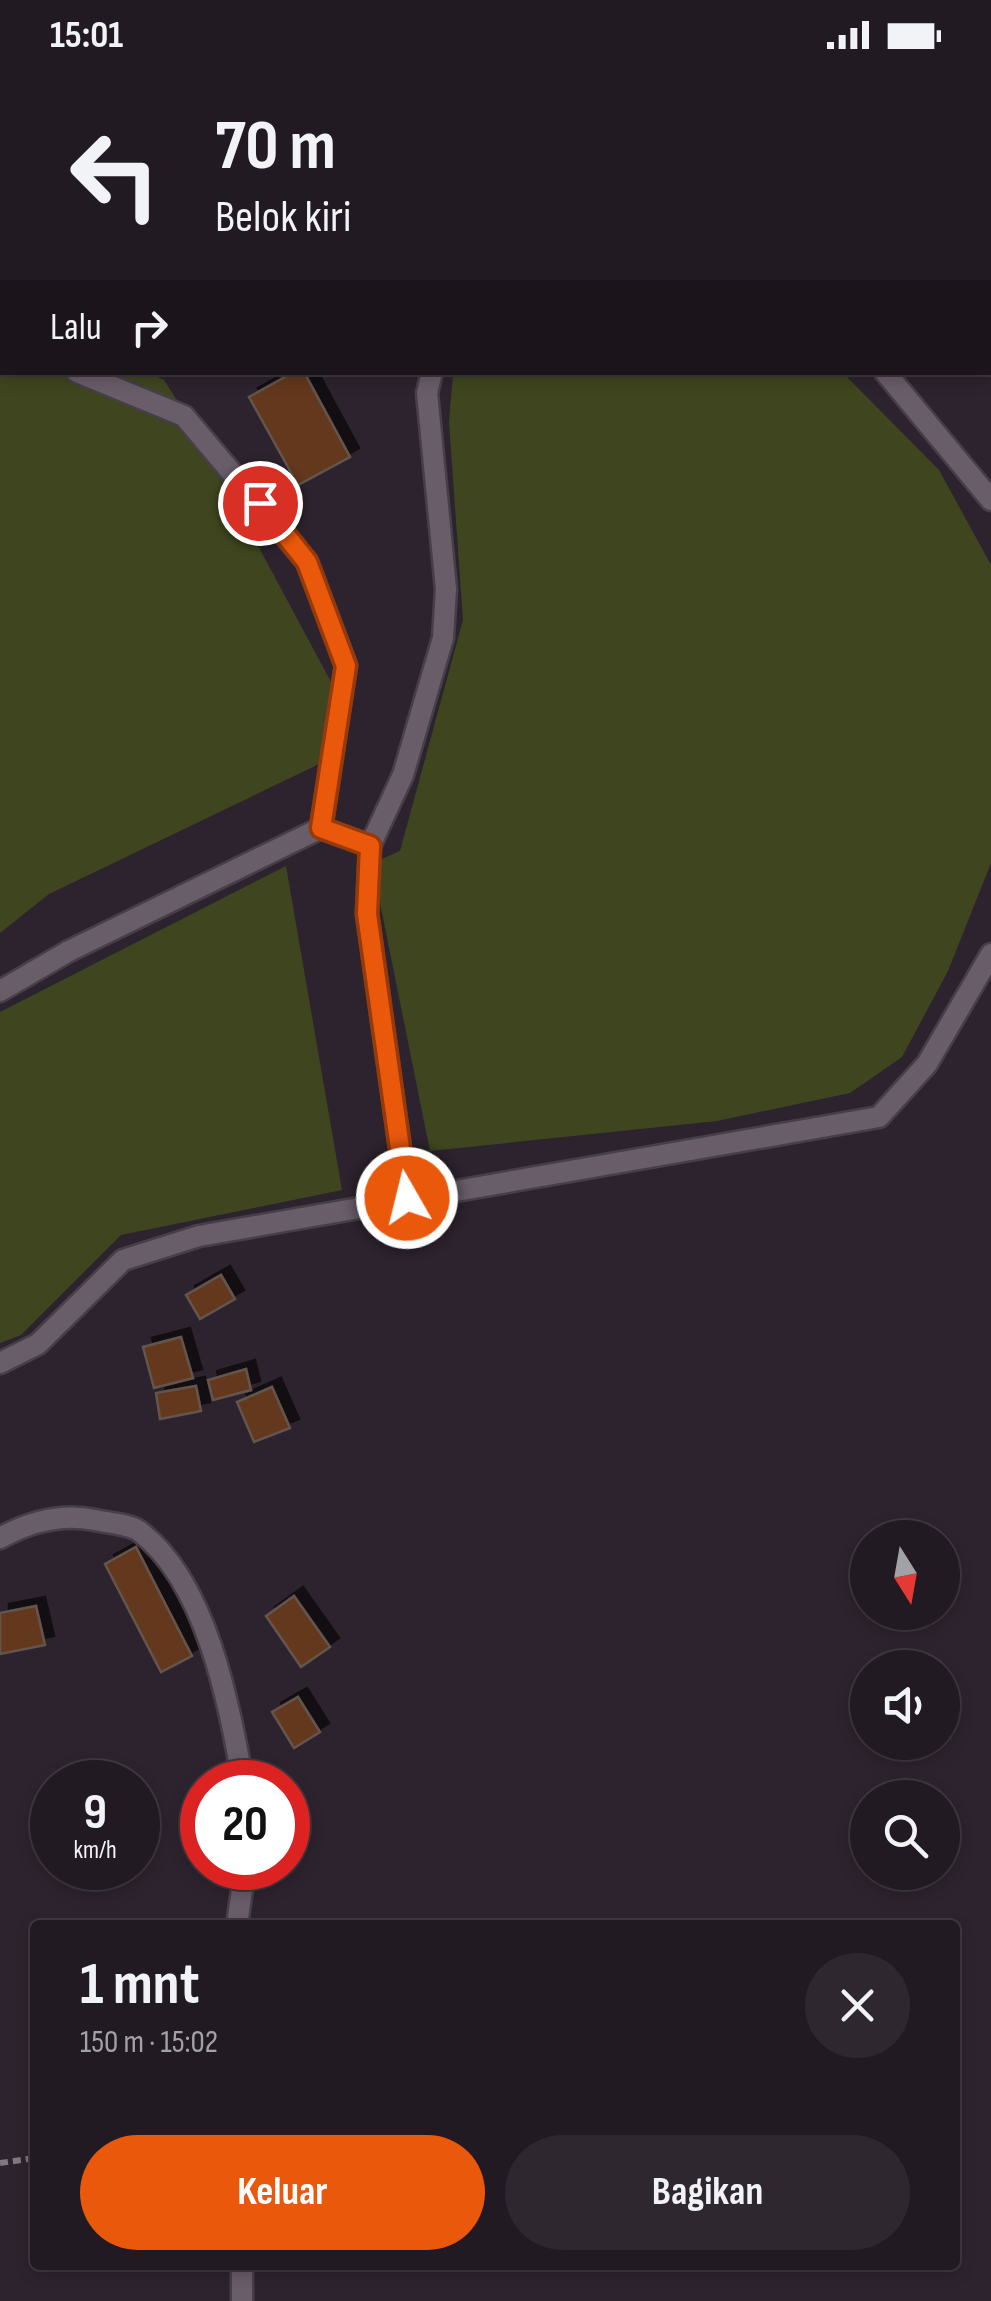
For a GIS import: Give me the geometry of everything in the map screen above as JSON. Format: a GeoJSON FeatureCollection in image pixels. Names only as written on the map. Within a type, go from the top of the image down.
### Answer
{"type":"FeatureCollection","features":[{"type":"Feature","properties":{"kind":"lane"},"geometry":{"type":"LineString","coordinates":[[83,375],[184,416],[307,562],[346,666],[321,828]]}},
{"type":"Feature","properties":{"kind":"lane"},"geometry":{"type":"LineString","coordinates":[[407,1198],[367,914],[370,846],[403,775],[443,638],[446,589],[427,392],[431,375]]}},
{"type":"Feature","properties":{"kind":"lane"},"geometry":{"type":"LineString","coordinates":[[887,375],[991,500]]}},
{"type":"Feature","properties":{"kind":"lane"},"geometry":{"type":"LineString","coordinates":[[0,991],[69,951],[321,828],[370,846]]}},
{"type":"Feature","properties":{"kind":"lane"},"geometry":{"type":"LineString","coordinates":[[0,1363],[38,1344],[123,1260],[232,1229],[878,1118],[928,1064],[991,954]]}},
{"type":"Feature","properties":{"kind":"lane"},"geometry":{"type":"LineString","coordinates":[[0,1538],[28,1522],[79,1516],[137,1529],[176,1571],[202,1628],[227,1695],[239,1760]]}},
{"type":"Feature","properties":{"kind":"lane"},"geometry":{"type":"LineString","coordinates":[[238,1920],[243,1890]]}},
{"type":"Feature","properties":{"kind":"lane"},"geometry":{"type":"LineString","coordinates":[[242,2270],[242,2301]]}},
{"type":"Feature","properties":{"kind":"path"},"geometry":{"type":"LineString","coordinates":[[0,2162],[30,2159]]}},
{"type":"Feature","properties":{"kind":"green space"},"geometry":{"type":"Polygon","coordinates":[[[0,375],[153,375],[164,380],[196,430],[338,695],[347,733],[342,753],[49,894],[0,933],[0,375]]]}},
{"type":"Feature","properties":{"kind":"green space"},"geometry":{"type":"Polygon","coordinates":[[[453,375],[845,375],[939,470],[991,565],[991,863],[948,971],[902,1057],[850,1093],[717,1121],[430,1151],[372,863],[400,851],[463,620],[449,422],[453,375]]]}},
{"type":"Feature","properties":{"kind":"green space"},"geometry":{"type":"Polygon","coordinates":[[[286,866],[342,1190],[121,1235],[21,1335],[0,1343],[0,1012],[286,866]]]}},
{"type":"Feature","properties":{"kind":"building"},"geometry":{"type":"Polygon","coordinates":[[[289,375],[306,375],[350,457],[298,485],[249,397],[289,375]]]}},
{"type":"Feature","properties":{"kind":"building"},"geometry":{"type":"Polygon","coordinates":[[[221,1275],[235,1299],[200,1319],[186,1295],[221,1275]]]}},
{"type":"Feature","properties":{"kind":"building"},"geometry":{"type":"Polygon","coordinates":[[[181,1337],[193,1378],[154,1388],[143,1347],[181,1337]]]}},
{"type":"Feature","properties":{"kind":"building"},"geometry":{"type":"Polygon","coordinates":[[[246,1369],[251,1390],[213,1400],[208,1380],[246,1369]]]}},
{"type":"Feature","properties":{"kind":"building"},"geometry":{"type":"Polygon","coordinates":[[[196,1386],[201,1411],[160,1419],[156,1393],[196,1386]]]}},
{"type":"Feature","properties":{"kind":"building"},"geometry":{"type":"Polygon","coordinates":[[[272,1387],[290,1428],[254,1442],[237,1402],[272,1387]]]}},
{"type":"Feature","properties":{"kind":"building"},"geometry":{"type":"Polygon","coordinates":[[[136,1547],[192,1656],[161,1672],[105,1564],[136,1547]]]}},
{"type":"Feature","properties":{"kind":"building"},"geometry":{"type":"Polygon","coordinates":[[[294,1596],[330,1647],[301,1667],[266,1616],[294,1596]]]}},
{"type":"Feature","properties":{"kind":"building"},"geometry":{"type":"Polygon","coordinates":[[[36,1606],[45,1645],[0,1654],[0,1613],[36,1606]]]}},
{"type":"Feature","properties":{"kind":"building"},"geometry":{"type":"Polygon","coordinates":[[[298,1697],[320,1732],[294,1748],[272,1712],[298,1697]]]}},
{"type":"Feature","properties":{"kind":"route"},"geometry":{"type":"LineString","coordinates":[[260,503],[307,562],[346,666],[321,828],[370,846],[367,914],[407,1198]]}}]}
